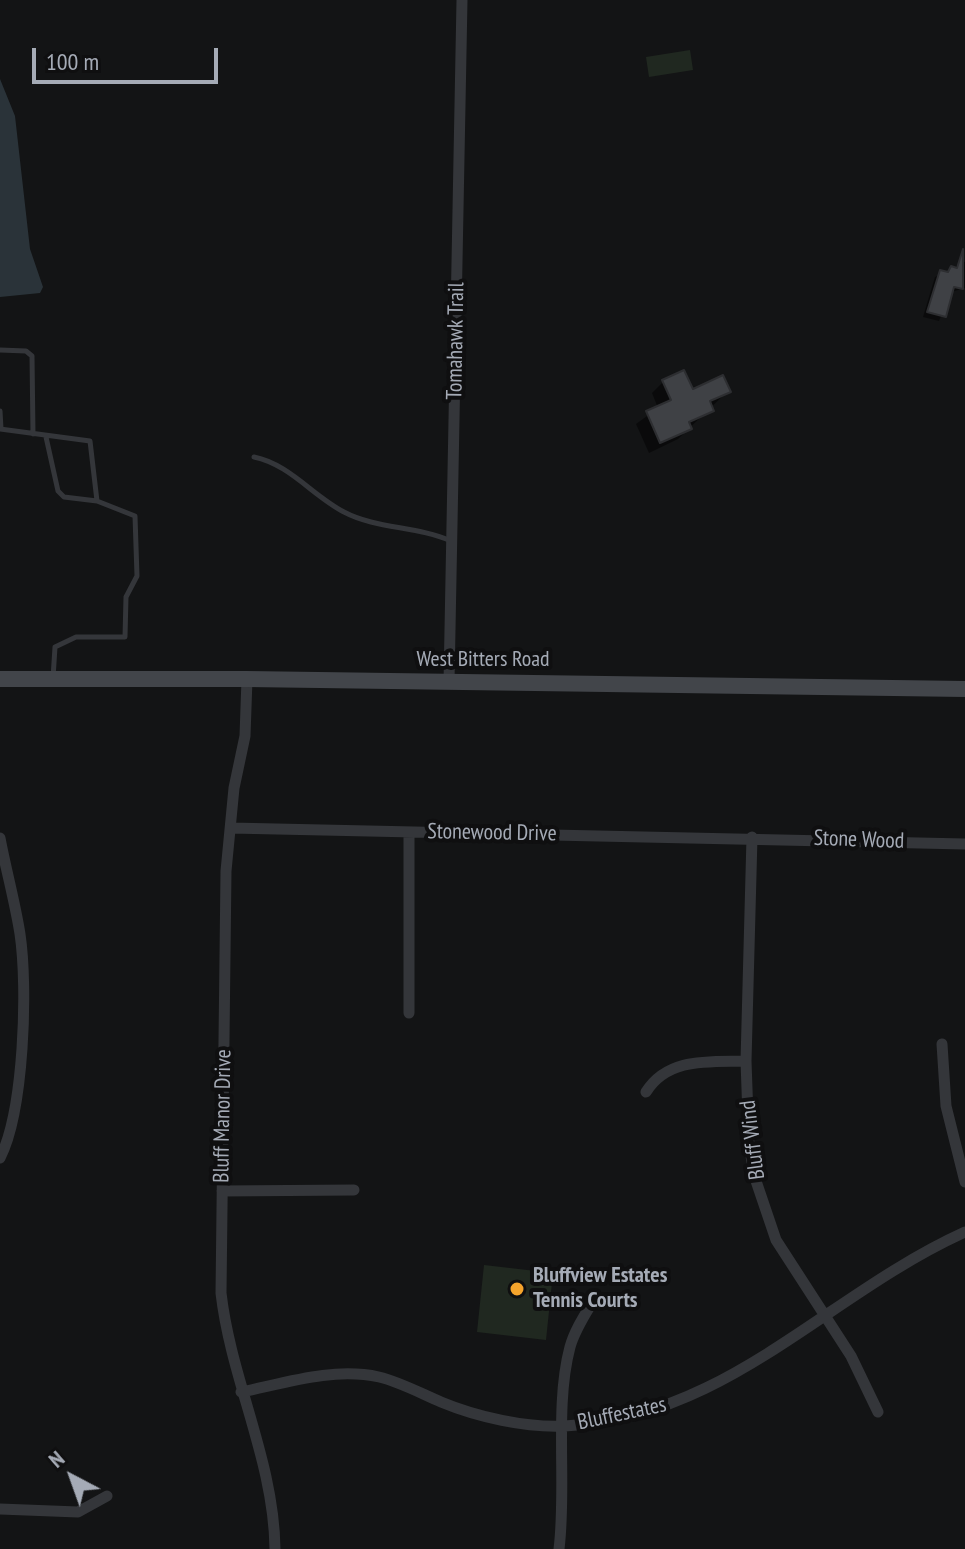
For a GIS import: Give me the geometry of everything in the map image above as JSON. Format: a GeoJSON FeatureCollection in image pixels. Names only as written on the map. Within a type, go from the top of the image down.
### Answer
{"type":"FeatureCollection","features":[{"type":"Feature","properties":{"kind":"main road","name":"West Bitters Road"},"geometry":{"type":"LineString","coordinates":[[0,679],[247,679],[965,689]]}},
{"type":"Feature","properties":{"kind":"street","name":"Tomahawk Trail"},"geometry":{"type":"LineString","coordinates":[[449,682],[462,0]]}},
{"type":"Feature","properties":{"kind":"street","name":"Bluff Manor Drive"},"geometry":{"type":"LineString","coordinates":[[247,679],[245,736],[234,788],[226,871],[221,1293],[226,1334],[256,1435],[275,1549]]}},
{"type":"Feature","properties":{"kind":"street","name":"Stonewood Drive"},"geometry":{"type":"LineString","coordinates":[[231,828],[752,837]]}},
{"type":"Feature","properties":{"kind":"street"},"geometry":{"type":"LineString","coordinates":[[409,832],[409,1013]]}},
{"type":"Feature","properties":{"kind":"street","name":"Stone Wood"},"geometry":{"type":"LineString","coordinates":[[752,837],[965,844]]}},
{"type":"Feature","properties":{"kind":"street","name":"Bluff Wind"},"geometry":{"type":"LineString","coordinates":[[752,837],[746,1061],[749,1145],[764,1209],[792,1269],[851,1356],[878,1412]]}},
{"type":"Feature","properties":{"kind":"street"},"geometry":{"type":"LineString","coordinates":[[0,838],[21,955],[19,1087],[11,1133],[0,1158]]}},
{"type":"Feature","properties":{"kind":"street"},"geometry":{"type":"LineString","coordinates":[[942,1044],[946,1106],[965,1182]]}},
{"type":"Feature","properties":{"kind":"street"},"geometry":{"type":"LineString","coordinates":[[646,1092],[653,1079],[675,1067],[746,1061]]}},
{"type":"Feature","properties":{"kind":"street"},"geometry":{"type":"LineString","coordinates":[[222,1191],[354,1190]]}},
{"type":"Feature","properties":{"kind":"street","name":"Bluffestates"},"geometry":{"type":"LineString","coordinates":[[241,1392],[333,1374],[363,1374],[392,1380],[478,1414],[564,1426],[634,1415],[690,1398],[753,1365],[873,1281],[925,1250],[965,1232]]}},
{"type":"Feature","properties":{"kind":"street"},"geometry":{"type":"LineString","coordinates":[[559,1549],[564,1506],[565,1369],[571,1344],[595,1298]]}},
{"type":"Feature","properties":{"kind":"street"},"geometry":{"type":"LineString","coordinates":[[0,1509],[78,1512],[107,1496]]}},
{"type":"Feature","properties":{"kind":"lane"},"geometry":{"type":"LineString","coordinates":[[0,350],[26,351],[32,356],[33,434]]}},
{"type":"Feature","properties":{"kind":"lane"},"geometry":{"type":"LineString","coordinates":[[0,411],[0,429],[90,441],[97,501]]}},
{"type":"Feature","properties":{"kind":"lane"},"geometry":{"type":"LineString","coordinates":[[46,437],[58,491],[73,501],[97,501],[135,516],[137,576],[126,597],[125,637],[76,637],[55,647],[53,679]]}},
{"type":"Feature","properties":{"kind":"lane"},"geometry":{"type":"LineString","coordinates":[[254,457],[276,464],[352,516],[431,532],[452,542]]}},
{"type":"Feature","properties":{"kind":"shaded area"},"geometry":{"type":"Polygon","coordinates":[[[690,50],[693,70],[649,77],[646,57],[690,50]]]}},
{"type":"Feature","properties":{"kind":"shaded area"},"geometry":{"type":"Polygon","coordinates":[[[0,79],[15,116],[30,249],[43,287],[40,293],[0,297],[0,79]]]}},
{"type":"Feature","properties":{"kind":"shaded area"},"geometry":{"type":"Polygon","coordinates":[[[484,1265],[553,1273],[546,1340],[477,1332],[484,1265]]]}},
{"type":"Feature","properties":{"kind":"building"},"geometry":{"type":"Polygon","coordinates":[[[963,249],[963,289],[954,287],[946,317],[927,312],[940,270],[948,272],[951,266],[957,268],[963,249]]]}},
{"type":"Feature","properties":{"kind":"building"},"geometry":{"type":"Polygon","coordinates":[[[684,370],[693,389],[723,375],[731,392],[710,401],[714,411],[689,422],[692,429],[660,443],[646,411],[671,400],[662,380],[684,370]]]}},
{"type":"Feature","properties":{"kind":"place","name":"Bluffview Estates Tennis Courts"},"geometry":{"type":"Point","coordinates":[517,1289]}}]}
